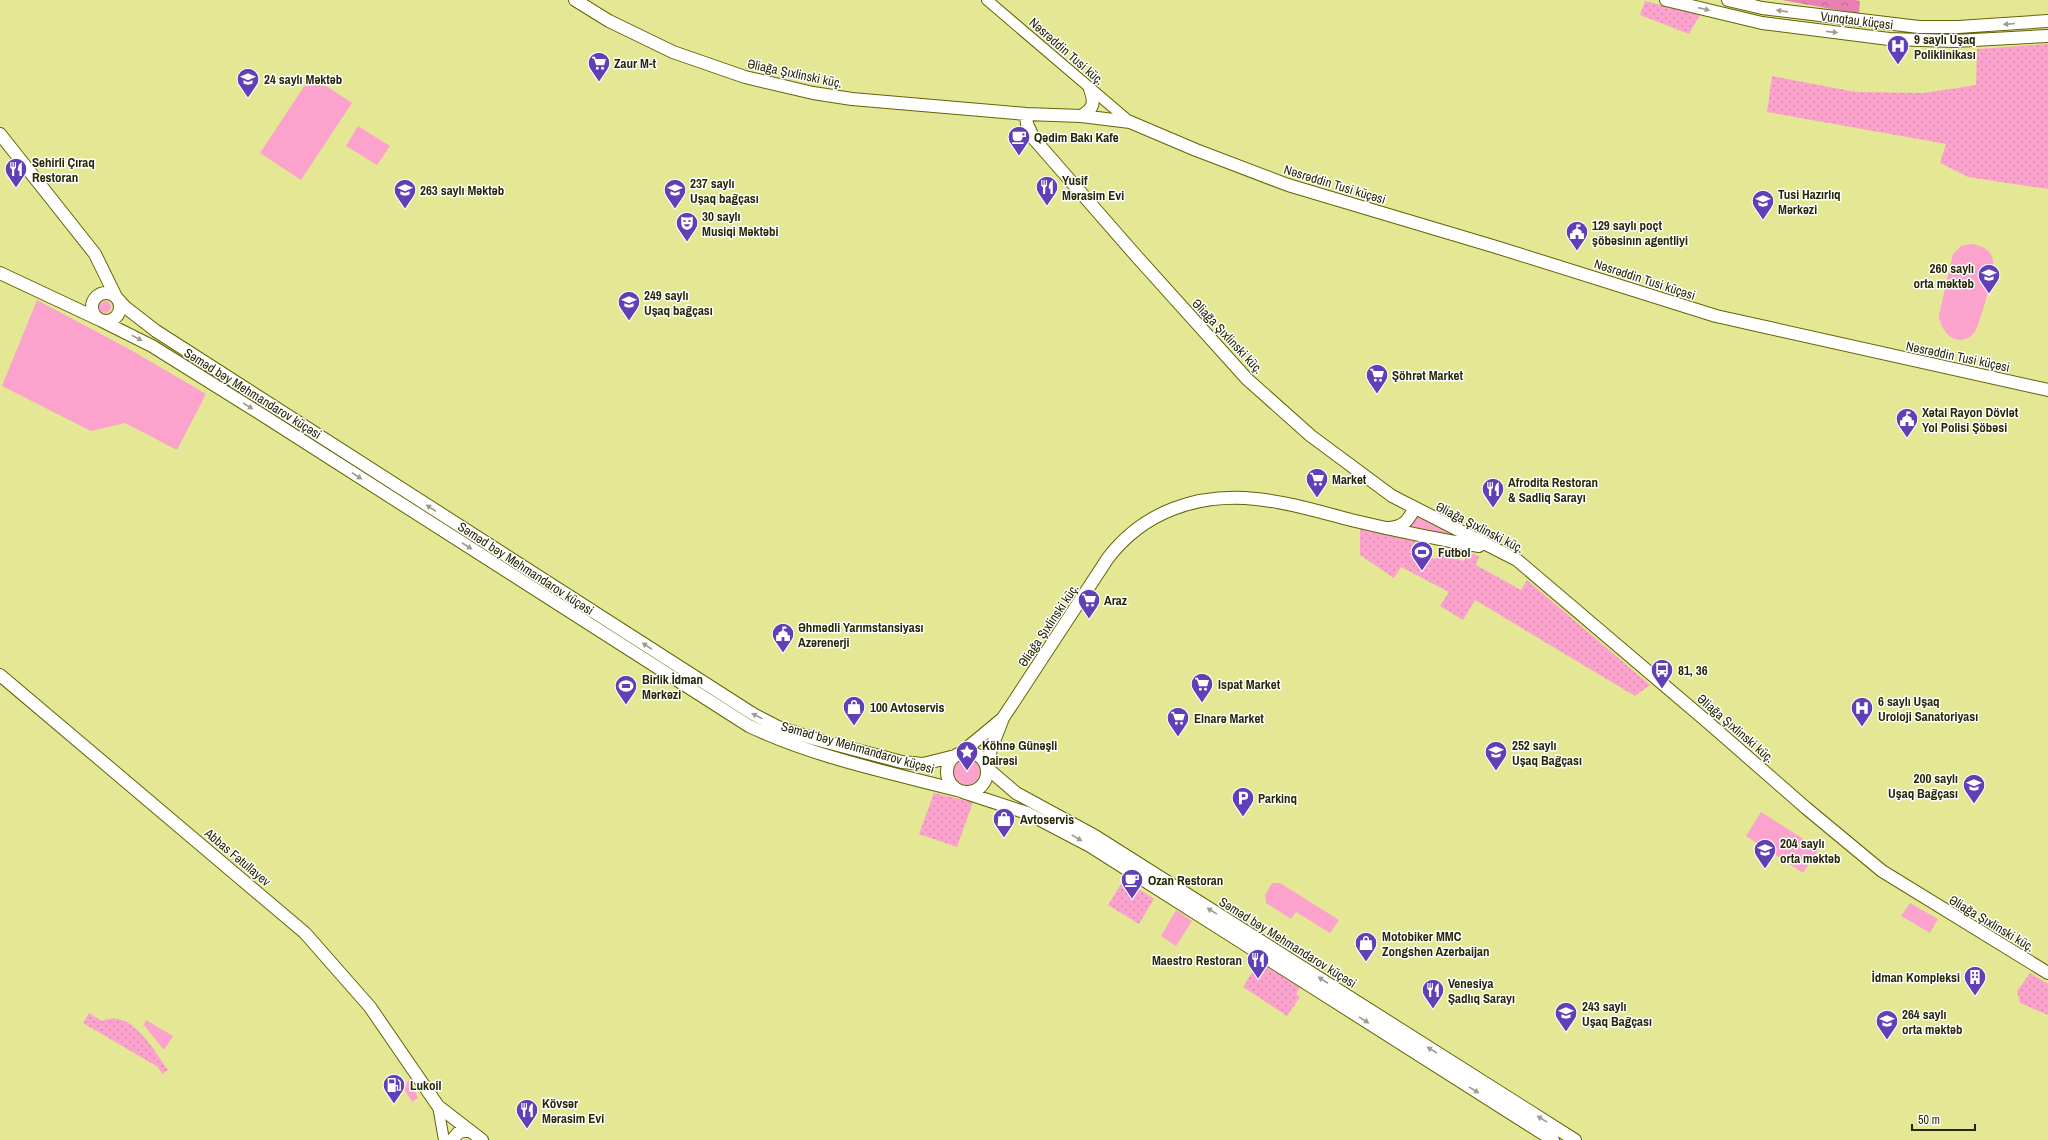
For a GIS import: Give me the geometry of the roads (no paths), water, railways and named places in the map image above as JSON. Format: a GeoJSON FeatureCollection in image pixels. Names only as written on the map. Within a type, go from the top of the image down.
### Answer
{"type":"FeatureCollection","features":[{"type":"Feature","properties":{"kind":"main road","name":"Əliağa Şıxlinski küç."},"geometry":{"type":"LineString","coordinates":[[575,0],[609,21],[673,52],[745,77],[813,93],[852,99],[1026,114],[1081,116],[1130,122]]}},
{"type":"Feature","properties":{"kind":"main road","name":"Vunqtau küçəsi"},"geometry":{"type":"LineString","coordinates":[[1666,0],[1762,23],[1889,39],[1955,41],[2048,36]]}},
{"type":"Feature","properties":{"kind":"main road","name":"Vunqtau küçəsi"},"geometry":{"type":"LineString","coordinates":[[1728,0],[1762,8],[1919,27],[1958,27],[2048,21]]}},
{"type":"Feature","properties":{"kind":"main road"},"geometry":{"type":"LineString","coordinates":[[1081,116],[1088,113],[1093,105],[1094,99],[1090,88]]}},
{"type":"Feature","properties":{"kind":"main road","name":"Əliağa Şıxlinski küç."},"geometry":{"type":"LineString","coordinates":[[1026,114],[1027,124],[1034,139],[1118,236],[1247,379],[1311,436],[1380,488],[1414,509],[1490,547],[1508,554],[1517,560],[1806,808],[1882,870],[2048,973]]}},
{"type":"Feature","properties":{"kind":"main road","name":"Nəsrəddin Tusi küçəsi"},"geometry":{"type":"LineString","coordinates":[[1130,122],[1288,186],[1322,194],[1716,316],[2048,390]]}},
{"type":"Feature","properties":{"kind":"main road"},"geometry":{"type":"LineString","coordinates":[[0,134],[89,246],[100,263],[120,306],[118,314],[111,320],[100,320],[92,311],[92,302],[101,284],[100,263]]}},
{"type":"Feature","properties":{"kind":"main road","name":"Səməd bəy Mehmandarov küçəsi"},"geometry":{"type":"LineString","coordinates":[[0,273],[152,346],[749,726],[774,738],[812,751],[960,791],[1027,813],[1090,846],[1553,1140]]}},
{"type":"Feature","properties":{"kind":"main road"},"geometry":{"type":"LineString","coordinates":[[55,299],[81,303],[95,298],[103,293],[112,294],[116,297]]}},
{"type":"Feature","properties":{"kind":"main road","name":"Səməd bəy Mehmandarov küçəsi"},"geometry":{"type":"LineString","coordinates":[[116,297],[125,307],[156,331],[753,714],[778,726],[815,739],[902,762],[923,764],[958,755]]}},
{"type":"Feature","properties":{"kind":"main road","name":"Əliağa Şıxlinski küç."},"geometry":{"type":"LineString","coordinates":[[1003,718],[1113,552],[1126,536],[1154,518],[1174,508],[1227,497],[1257,499],[1387,528],[1490,547]]}},
{"type":"Feature","properties":{"kind":"main road"},"geometry":{"type":"LineString","coordinates":[[1387,528],[1398,527],[1404,524],[1414,509]]}},
{"type":"Feature","properties":{"kind":"main road","name":"Abbas Fətullayev"},"geometry":{"type":"LineString","coordinates":[[0,676],[305,933],[370,1007],[438,1106]]}},
{"type":"Feature","properties":{"kind":"main road"},"geometry":{"type":"LineString","coordinates":[[1003,718],[991,749],[985,781],[981,786],[970,792],[960,791],[952,786],[947,774],[950,761],[1003,718]]}},
{"type":"Feature","properties":{"kind":"main road"},"geometry":{"type":"LineString","coordinates":[[958,755],[968,752],[980,757],[987,768]]}},
{"type":"Feature","properties":{"kind":"main road","name":"Səməd bəy Mehmandarov küçəsi"},"geometry":{"type":"LineString","coordinates":[[987,768],[1016,793],[1095,836],[1575,1140]]}},
{"type":"Feature","properties":{"kind":"main road"},"geometry":{"type":"LineString","coordinates":[[438,1106],[482,1140]]}},
{"type":"Feature","properties":{"kind":"main road"},"geometry":{"type":"LineString","coordinates":[[452,1140],[459,1132],[469,1130]]}},
{"type":"Feature","properties":{"kind":"street","name":"Nəsrəddin Tusi küç."},"geometry":{"type":"LineString","coordinates":[[987,0],[1130,122]]}},
{"type":"Feature","properties":{"kind":"street"},"geometry":{"type":"LineString","coordinates":[[438,1106],[444,1140]]}},
{"type":"Feature","properties":{"kind":"place","name":"9 saylı Uşaq Poliklinikası"},"geometry":{"type":"Point","coordinates":[1898,66]}},
{"type":"Feature","properties":{"kind":"place","name":"Zaur M-t"},"geometry":{"type":"Point","coordinates":[599,82]}},
{"type":"Feature","properties":{"kind":"place","name":"24 saylı Məktəb"},"geometry":{"type":"Point","coordinates":[248,98]}},
{"type":"Feature","properties":{"kind":"place","name":"Qədim Bakı Kafe"},"geometry":{"type":"Point","coordinates":[1019,156]}},
{"type":"Feature","properties":{"kind":"place","name":"Sehirli Çıraq Restoran"},"geometry":{"type":"Point","coordinates":[16,188]}},
{"type":"Feature","properties":{"kind":"place","name":"Yusif Mərasim Evi"},"geometry":{"type":"Point","coordinates":[1047,206]}},
{"type":"Feature","properties":{"kind":"place","name":"263 saylı Məktəb"},"geometry":{"type":"Point","coordinates":[405,210]}},
{"type":"Feature","properties":{"kind":"place","name":"237 saylı Uşaq bağçası"},"geometry":{"type":"Point","coordinates":[675,210]}},
{"type":"Feature","properties":{"kind":"place","name":"Tusi Hazırlıq Mərkəzi"},"geometry":{"type":"Point","coordinates":[1763,220]}},
{"type":"Feature","properties":{"kind":"place","name":"30 saylı Musiqi Məktəbi"},"geometry":{"type":"Point","coordinates":[687,242]}},
{"type":"Feature","properties":{"kind":"place","name":"129 saylı poçt şöbəsinın agentliyi"},"geometry":{"type":"Point","coordinates":[1577,252]}},
{"type":"Feature","properties":{"kind":"place","name":"260 saylı orta məktəb"},"geometry":{"type":"Point","coordinates":[1989,294]}},
{"type":"Feature","properties":{"kind":"place","name":"249 saylı Uşaq bağçası"},"geometry":{"type":"Point","coordinates":[629,322]}},
{"type":"Feature","properties":{"kind":"place","name":"Şöhrət Market"},"geometry":{"type":"Point","coordinates":[1377,394]}},
{"type":"Feature","properties":{"kind":"place","name":"Xətai Rayon Dövlət Yol Polisi Şöbəsi"},"geometry":{"type":"Point","coordinates":[1907,438]}},
{"type":"Feature","properties":{"kind":"place","name":"Market"},"geometry":{"type":"Point","coordinates":[1317,498]}},
{"type":"Feature","properties":{"kind":"place","name":"Afrodita Restoran & Sadliq Sarayı"},"geometry":{"type":"Point","coordinates":[1493,508]}},
{"type":"Feature","properties":{"kind":"place","name":"Futbol"},"geometry":{"type":"Point","coordinates":[1422,572]}},
{"type":"Feature","properties":{"kind":"place","name":"Araz"},"geometry":{"type":"Point","coordinates":[1089,620]}},
{"type":"Feature","properties":{"kind":"place","name":"Əhmədli Yarımstansiyası Azərenerji"},"geometry":{"type":"Point","coordinates":[783,654]}},
{"type":"Feature","properties":{"kind":"place","name":"81, 36"},"geometry":{"type":"Point","coordinates":[1662,690]}},
{"type":"Feature","properties":{"kind":"place","name":"Ispat Market"},"geometry":{"type":"Point","coordinates":[1202,704]}},
{"type":"Feature","properties":{"kind":"place","name":"Birlik İdman Mərkəzi"},"geometry":{"type":"Point","coordinates":[626,706]}},
{"type":"Feature","properties":{"kind":"place","name":"100 Avtoservis"},"geometry":{"type":"Point","coordinates":[854,726]}},
{"type":"Feature","properties":{"kind":"place","name":"6 saylı Uşaq Uroloji Sanatoriyası"},"geometry":{"type":"Point","coordinates":[1862,728]}},
{"type":"Feature","properties":{"kind":"place","name":"Elnarə Market"},"geometry":{"type":"Point","coordinates":[1178,738]}},
{"type":"Feature","properties":{"kind":"place","name":"Köhnə Günəşli Dairəsi"},"geometry":{"type":"Point","coordinates":[967,772]}},
{"type":"Feature","properties":{"kind":"place","name":"252 saylı Uşaq Bağçası"},"geometry":{"type":"Point","coordinates":[1496,772]}},
{"type":"Feature","properties":{"kind":"place","name":"200 saylı Uşaq Bağçası"},"geometry":{"type":"Point","coordinates":[1974,804]}},
{"type":"Feature","properties":{"kind":"place","name":"Parkinq"},"geometry":{"type":"Point","coordinates":[1243,818]}},
{"type":"Feature","properties":{"kind":"place","name":"Avtoservis"},"geometry":{"type":"Point","coordinates":[1004,838]}},
{"type":"Feature","properties":{"kind":"place","name":"204 saylı orta məktəb"},"geometry":{"type":"Point","coordinates":[1765,870]}},
{"type":"Feature","properties":{"kind":"place","name":"Ozan Restoran"},"geometry":{"type":"Point","coordinates":[1132,900]}},
{"type":"Feature","properties":{"kind":"place","name":"Motobiker MMC Zongshen Azerbaijan"},"geometry":{"type":"Point","coordinates":[1366,962]}},
{"type":"Feature","properties":{"kind":"place","name":"Maestro Restoran"},"geometry":{"type":"Point","coordinates":[1258,980]}},
{"type":"Feature","properties":{"kind":"place","name":"İdman Kompleksi"},"geometry":{"type":"Point","coordinates":[1975,996]}},
{"type":"Feature","properties":{"kind":"place","name":"Venesiya Şadlıq Sarayı"},"geometry":{"type":"Point","coordinates":[1433,1010]}},
{"type":"Feature","properties":{"kind":"place","name":"243 saylı Uşaq Bağçası"},"geometry":{"type":"Point","coordinates":[1566,1032]}},
{"type":"Feature","properties":{"kind":"place","name":"264 saylı orta məktəb"},"geometry":{"type":"Point","coordinates":[1887,1040]}},
{"type":"Feature","properties":{"kind":"place","name":"Lukoil"},"geometry":{"type":"Point","coordinates":[394,1104]}},
{"type":"Feature","properties":{"kind":"place","name":"Kövsər Mərasim Evi"},"geometry":{"type":"Point","coordinates":[527,1130]}}]}
